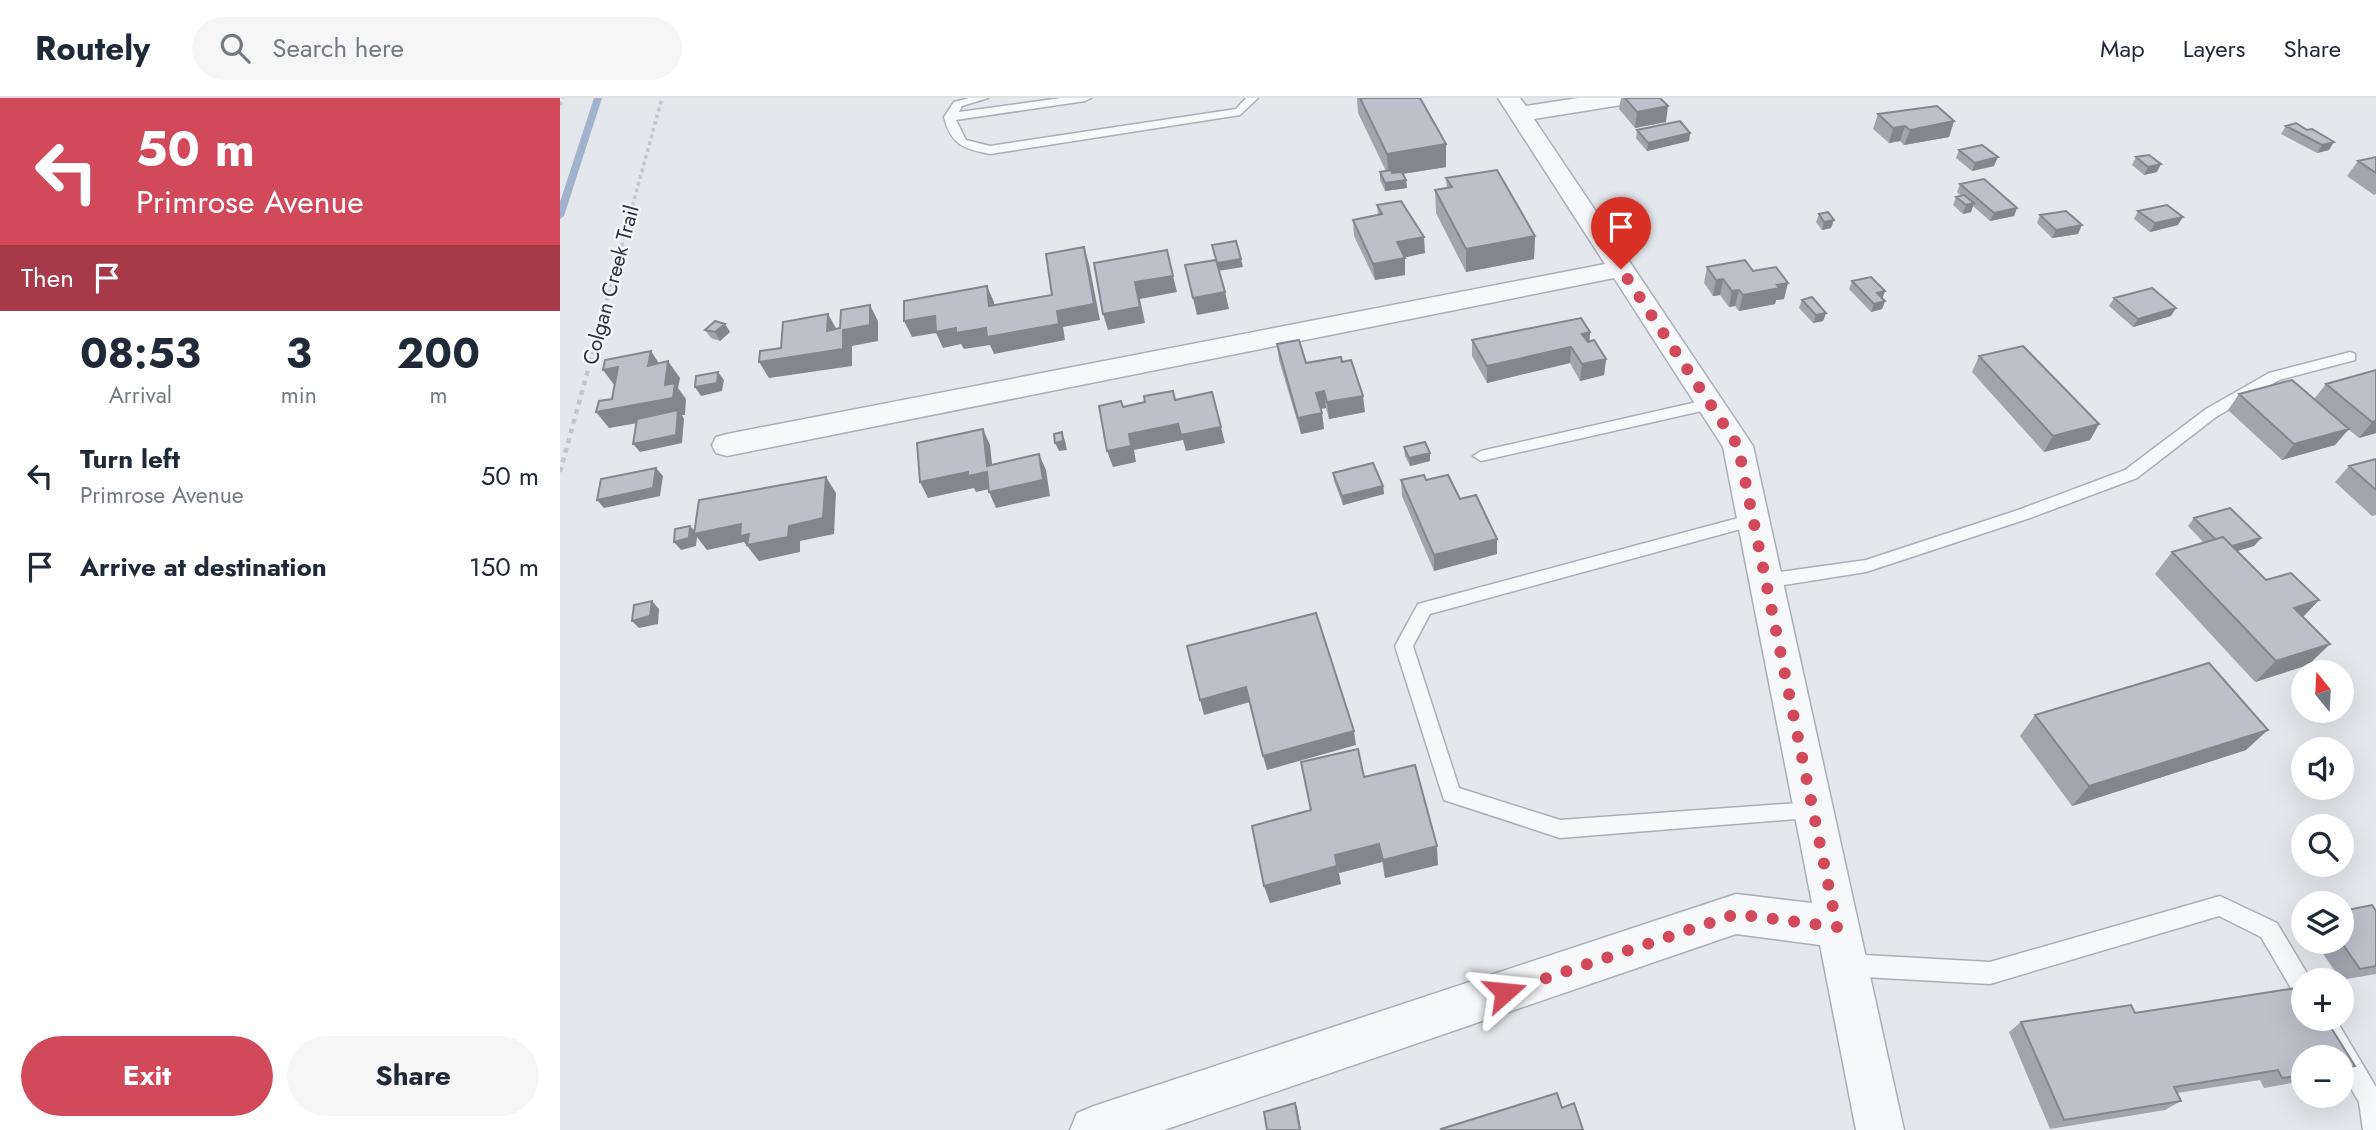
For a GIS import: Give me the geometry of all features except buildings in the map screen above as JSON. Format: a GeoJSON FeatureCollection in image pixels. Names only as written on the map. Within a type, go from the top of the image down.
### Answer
{"type":"FeatureCollection","features":[{"type":"Feature","properties":{"kind":"street"},"geometry":{"type":"LineString","coordinates":[[1620,98],[1514,106],[1738,446],[1880,1130]]}},
{"type":"Feature","properties":{"kind":"street"},"geometry":{"type":"LineString","coordinates":[[727,444],[1621,269]]}},
{"type":"Feature","properties":{"kind":"street"},"geometry":{"type":"LineString","coordinates":[[1094,1130],[1736,914],[1842,946]]}},
{"type":"Feature","properties":{"kind":"lane"},"geometry":{"type":"LineString","coordinates":[[982,98],[958,104],[950,117],[954,138],[962,145],[990,150],[1240,112],[1252,98]]}},
{"type":"Feature","properties":{"kind":"lane"},"geometry":{"type":"LineString","coordinates":[[950,117],[1085,98]]}},
{"type":"Feature","properties":{"kind":"lane"},"geometry":{"type":"LineString","coordinates":[[1765,580],[1866,566],[2024,514],[2131,474],[2211,412],[2274,376],[2350,357]]}},
{"type":"Feature","properties":{"kind":"lane"},"geometry":{"type":"LineString","coordinates":[[1481,456],[1710,404]]}},
{"type":"Feature","properties":{"kind":"lane"},"geometry":{"type":"LineString","coordinates":[[1753,520],[1424,609],[1404,646],[1451,794],[1560,829],[1813,811]]}},
{"type":"Feature","properties":{"kind":"lane"},"geometry":{"type":"LineString","coordinates":[[1842,946],[1990,973],[2220,906],[2269,930],[2292,968]]}},
{"type":"Feature","properties":{"kind":"lane"},"geometry":{"type":"LineString","coordinates":[[2330,1031],[2370,1099],[2375,1130]]}},
{"type":"Feature","properties":{"kind":"path"},"geometry":{"type":"LineString","coordinates":[[560,106],[562,98]]}},
{"type":"Feature","properties":{"kind":"path","name":"Colgan Creek Trail"},"geometry":{"type":"LineString","coordinates":[[560,472],[662,98]]}},
{"type":"Feature","properties":{"kind":"waterway"},"geometry":{"type":"LineString","coordinates":[[560,216],[598,98]]}},
{"type":"Feature","properties":{"kind":"route"},"geometry":{"type":"LineString","coordinates":[[1505,992],[1736,914],[1837,927],[1738,446],[1621,269]]}}]}
